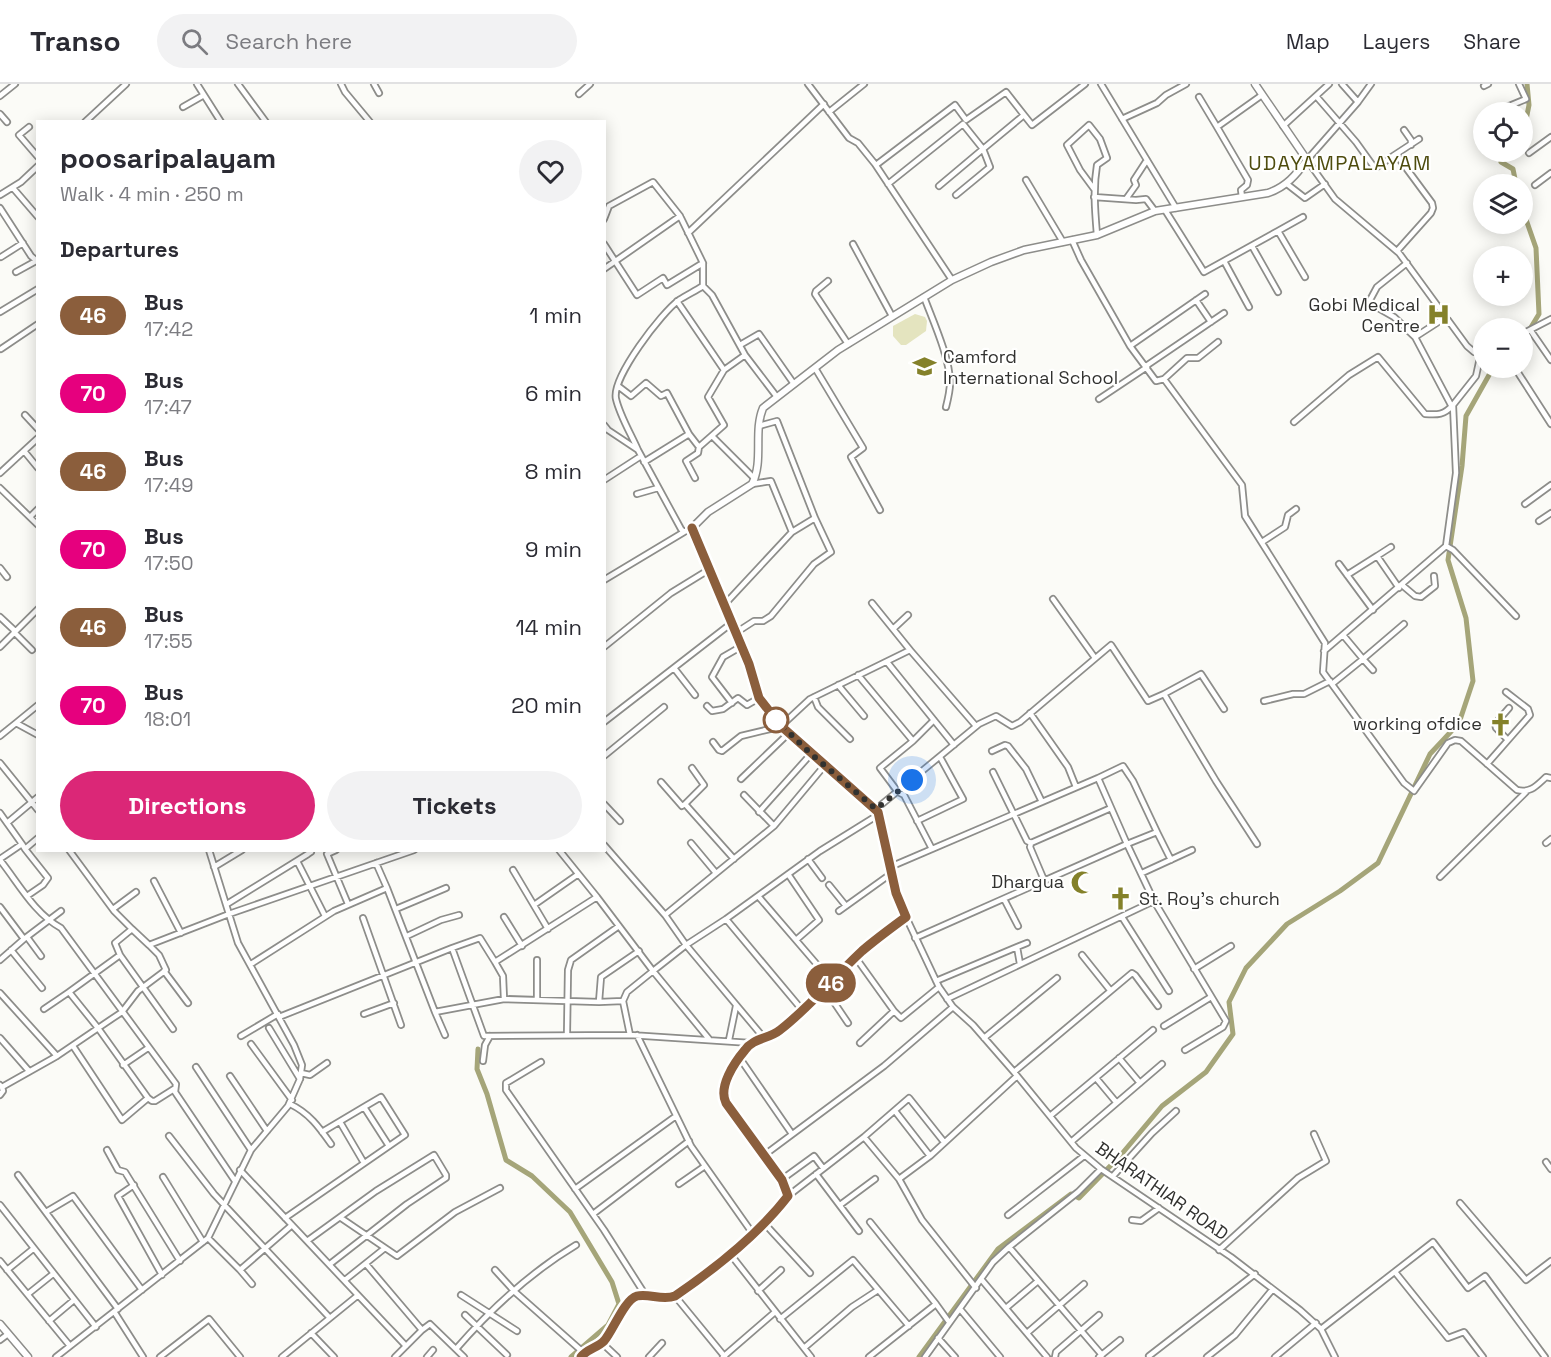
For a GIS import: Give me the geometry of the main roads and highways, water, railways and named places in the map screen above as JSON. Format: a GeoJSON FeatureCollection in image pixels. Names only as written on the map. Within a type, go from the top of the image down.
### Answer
{"type":"FeatureCollection","features":[{"type":"Feature","properties":{"kind":"main road","name":"BHARATHIAR ROAD"},"geometry":{"type":"LineString","coordinates":[[583,1354],[602,1343],[630,1300],[638,1296],[665,1298],[675,1296],[730,1255],[764,1223],[788,1196],[782,1180],[723,1097],[727,1079],[751,1043],[778,1032],[856,958],[906,917],[896,893],[877,812],[779,725],[759,698],[742,646],[692,528],[708,512],[753,482],[758,465],[759,426],[763,408],[848,344],[952,280],[1024,250],[1097,235],[1155,211],[1278,190],[1287,184],[1307,160],[1258,85]]}},
{"type":"Feature","properties":{"kind":"main road"},"geometry":{"type":"LineString","coordinates":[[0,1324],[28,1357]]}},
{"type":"Feature","properties":{"kind":"waterway"},"geometry":{"type":"LineString","coordinates":[[1527,84],[1529,102]]}},
{"type":"Feature","properties":{"kind":"waterway"},"geometry":{"type":"LineString","coordinates":[[1501,162],[1513,169],[1514,174]]}},
{"type":"Feature","properties":{"kind":"waterway"},"geometry":{"type":"LineString","coordinates":[[1531,234],[1536,248],[1539,314],[1533,324]]}},
{"type":"Feature","properties":{"kind":"waterway"},"geometry":{"type":"LineString","coordinates":[[919,1357],[998,1249],[1071,1194],[1079,1198],[1120,1156],[1162,1106],[1206,1072],[1233,1034],[1229,1002],[1246,968],[1287,924],[1340,891],[1378,863],[1430,754],[1459,723],[1473,681],[1466,618],[1448,560],[1462,466],[1466,416],[1487,378]]}},
{"type":"Feature","properties":{"kind":"waterway"},"geometry":{"type":"LineString","coordinates":[[478,1049],[477,1069],[487,1094],[506,1160],[532,1176],[570,1212],[612,1282],[619,1304],[608,1325],[571,1357]]}},
{"type":"Feature","properties":{"kind":"place","name":"Gobi Medical Centre"},"geometry":{"type":"Point","coordinates":[1438,315]}},
{"type":"Feature","properties":{"kind":"place","name":"Camford International School"},"geometry":{"type":"Point","coordinates":[925,367]}},
{"type":"Feature","properties":{"kind":"place","name":"working ofdice"},"geometry":{"type":"Point","coordinates":[1500,724]}},
{"type":"Feature","properties":{"kind":"place","name":"Dhargua"},"geometry":{"type":"Point","coordinates":[1082,882]}},
{"type":"Feature","properties":{"kind":"place","name":"St. Roy's church"},"geometry":{"type":"Point","coordinates":[1121,899]}},
{"type":"Feature","properties":{"kind":"district","name":"UDAYAMPALAYAM"},"geometry":{"type":"Point","coordinates":[1340,163]}}]}
